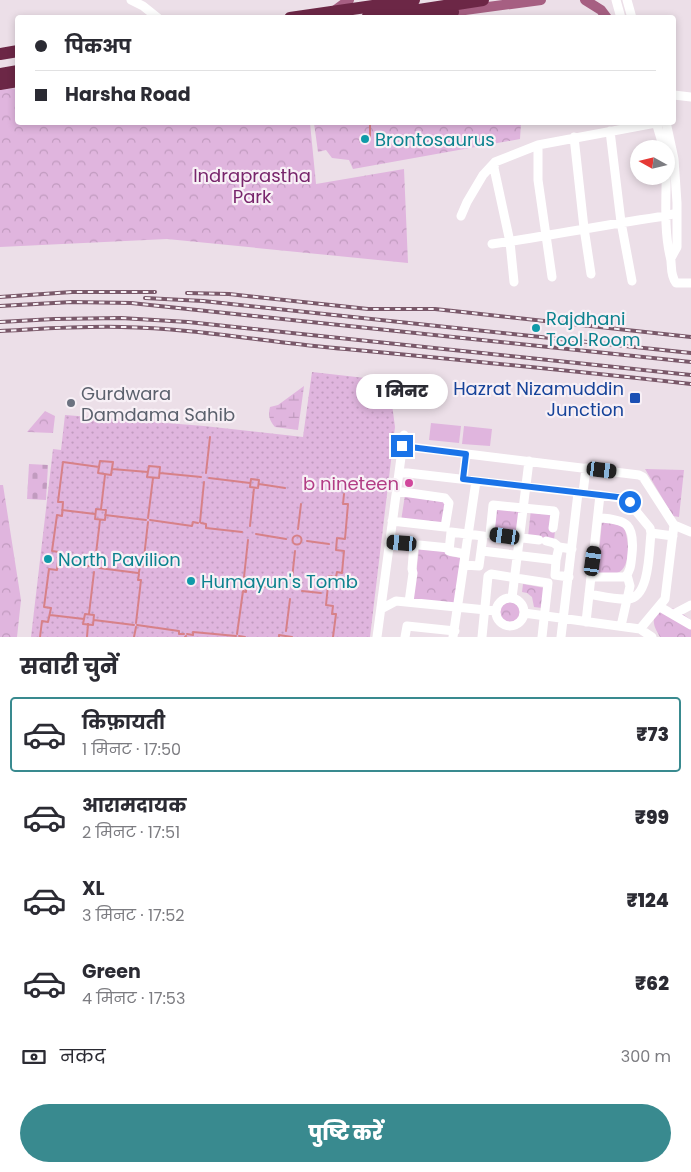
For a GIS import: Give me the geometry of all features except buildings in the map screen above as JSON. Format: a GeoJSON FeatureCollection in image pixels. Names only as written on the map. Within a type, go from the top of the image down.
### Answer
{"type":"FeatureCollection","features":[{"type":"Feature","properties":{"kind":"highway"},"geometry":{"type":"LineString","coordinates":[[309,15],[413,3],[483,0]]}},
{"type":"Feature","properties":{"kind":"highway"},"geometry":{"type":"LineString","coordinates":[[375,15],[413,3]]}},
{"type":"Feature","properties":{"kind":"highway"},"geometry":{"type":"LineString","coordinates":[[440,15],[465,10]]}},
{"type":"Feature","properties":{"kind":"highway"},"geometry":{"type":"LineString","coordinates":[[0,54],[15,52]]}},
{"type":"Feature","properties":{"kind":"highway"},"geometry":{"type":"LineString","coordinates":[[0,60],[15,58]]}},
{"type":"Feature","properties":{"kind":"highway"},"geometry":{"type":"LineString","coordinates":[[0,74],[15,72]]}},
{"type":"Feature","properties":{"kind":"highway"},"geometry":{"type":"LineString","coordinates":[[0,80],[15,80]]}},
{"type":"Feature","properties":{"kind":"highway"},"geometry":{"type":"LineString","coordinates":[[0,84],[15,81]]}},
{"type":"Feature","properties":{"kind":"main road"},"geometry":{"type":"LineString","coordinates":[[334,11],[349,0]]}},
{"type":"Feature","properties":{"kind":"main road"},"geometry":{"type":"LineString","coordinates":[[458,15],[465,10],[539,0]]}},
{"type":"Feature","properties":{"kind":"main road"},"geometry":{"type":"LineString","coordinates":[[585,0],[605,15]]}},
{"type":"Feature","properties":{"kind":"street"},"geometry":{"type":"LineString","coordinates":[[131,0],[144,6],[154,15]]}},
{"type":"Feature","properties":{"kind":"street"},"geometry":{"type":"LineString","coordinates":[[616,0],[620,15]]}},
{"type":"Feature","properties":{"kind":"street"},"geometry":{"type":"LineString","coordinates":[[626,0],[631,15]]}},
{"type":"Feature","properties":{"kind":"street"},"geometry":{"type":"LineString","coordinates":[[676,95],[691,97]]}},
{"type":"Feature","properties":{"kind":"street"},"geometry":{"type":"LineString","coordinates":[[461,216],[482,176],[495,162],[538,145],[646,125]]}},
{"type":"Feature","properties":{"kind":"street"},"geometry":{"type":"LineString","coordinates":[[657,125],[661,140]]}},
{"type":"Feature","properties":{"kind":"street"},"geometry":{"type":"LineString","coordinates":[[667,125],[674,159],[677,246],[671,258],[670,272],[676,283],[691,283]]}},
{"type":"Feature","properties":{"kind":"street"},"geometry":{"type":"LineString","coordinates":[[610,132],[621,222],[632,282]]}},
{"type":"Feature","properties":{"kind":"street"},"geometry":{"type":"LineString","coordinates":[[574,137],[591,274]]}},
{"type":"Feature","properties":{"kind":"street"},"geometry":{"type":"LineString","coordinates":[[538,145],[538,180],[552,277]]}},
{"type":"Feature","properties":{"kind":"street"},"geometry":{"type":"LineString","coordinates":[[495,162],[494,168],[510,242],[514,282]]}},
{"type":"Feature","properties":{"kind":"street"},"geometry":{"type":"LineString","coordinates":[[666,185],[668,249],[671,258]]}},
{"type":"Feature","properties":{"kind":"street"},"geometry":{"type":"LineString","coordinates":[[492,244],[676,213]]}},
{"type":"Feature","properties":{"kind":"street"},"geometry":{"type":"LineString","coordinates":[[378,637],[404,435]]}},
{"type":"Feature","properties":{"kind":"street"},"geometry":{"type":"LineString","coordinates":[[402,446],[634,474],[643,477],[674,525],[691,532]]}},
{"type":"Feature","properties":{"kind":"street"},"geometry":{"type":"LineString","coordinates":[[463,479],[466,454]]}},
{"type":"Feature","properties":{"kind":"street"},"geometry":{"type":"LineString","coordinates":[[512,598],[529,461]]}},
{"type":"Feature","properties":{"kind":"street"},"geometry":{"type":"LineString","coordinates":[[561,637],[580,493],[586,468]]}},
{"type":"Feature","properties":{"kind":"street"},"geometry":{"type":"LineString","coordinates":[[399,472],[626,498],[650,528],[645,583],[635,597],[628,599],[589,594]]}},
{"type":"Feature","properties":{"kind":"street"},"geometry":{"type":"LineString","coordinates":[[405,637],[408,626],[454,634],[476,481]]}},
{"type":"Feature","properties":{"kind":"street"},"geometry":{"type":"LineString","coordinates":[[396,492],[447,499],[449,503],[449,551],[465,554]]}},
{"type":"Feature","properties":{"kind":"street"},"geometry":{"type":"LineString","coordinates":[[586,622],[599,518],[600,495]]}},
{"type":"Feature","properties":{"kind":"street"},"geometry":{"type":"LineString","coordinates":[[553,528],[555,511],[494,504],[491,534],[554,543],[558,547],[572,549]]}},
{"type":"Feature","properties":{"kind":"street"},"geometry":{"type":"LineString","coordinates":[[599,518],[611,518],[624,522],[632,533],[632,556],[627,575],[630,586],[621,626]]}},
{"type":"Feature","properties":{"kind":"street"},"geometry":{"type":"LineString","coordinates":[[392,521],[439,526],[483,536],[478,566],[464,565]]}},
{"type":"Feature","properties":{"kind":"street"},"geometry":{"type":"LineString","coordinates":[[640,629],[664,602],[667,593],[674,525]]}},
{"type":"Feature","properties":{"kind":"street"},"geometry":{"type":"LineString","coordinates":[[651,533],[673,536]]}},
{"type":"Feature","properties":{"kind":"street"},"geometry":{"type":"LineString","coordinates":[[390,542],[449,548]]}},
{"type":"Feature","properties":{"kind":"street"},"geometry":{"type":"LineString","coordinates":[[409,602],[414,544]]}},
{"type":"Feature","properties":{"kind":"street"},"geometry":{"type":"LineString","coordinates":[[558,547],[555,574],[569,577]]}},
{"type":"Feature","properties":{"kind":"street"},"geometry":{"type":"LineString","coordinates":[[482,551],[556,559]]}},
{"type":"Feature","properties":{"kind":"street"},"geometry":{"type":"LineString","coordinates":[[544,556],[556,559]]}},
{"type":"Feature","properties":{"kind":"street"},"geometry":{"type":"LineString","coordinates":[[482,637],[488,575],[548,582],[542,637]]}},
{"type":"Feature","properties":{"kind":"street"},"geometry":{"type":"LineString","coordinates":[[591,577],[622,578],[627,575]]}},
{"type":"Feature","properties":{"kind":"street"},"geometry":{"type":"LineString","coordinates":[[384,588],[396,601]]}},
{"type":"Feature","properties":{"kind":"street"},"geometry":{"type":"LineString","coordinates":[[512,598],[520,602],[524,609],[521,622],[509,626],[501,623],[496,615],[496,611],[499,603],[512,598]]}},
{"type":"Feature","properties":{"kind":"street"},"geometry":{"type":"LineString","coordinates":[[381,609],[396,601],[496,611]]}},
{"type":"Feature","properties":{"kind":"street"},"geometry":{"type":"LineString","coordinates":[[674,614],[691,605]]}},
{"type":"Feature","properties":{"kind":"street"},"geometry":{"type":"LineString","coordinates":[[660,607],[691,625]]}},
{"type":"Feature","properties":{"kind":"street"},"geometry":{"type":"LineString","coordinates":[[524,613],[640,629],[652,637]]}},
{"type":"Feature","properties":{"kind":"street"},"geometry":{"type":"LineString","coordinates":[[508,637],[509,626]]}},
{"type":"Feature","properties":{"kind":"green space","name":"Indraprastha Park"},"geometry":{"type":"Polygon","coordinates":[[[15,88],[15,125],[310,125],[316,184],[404,169],[408,263],[167,239],[0,247],[0,90],[15,88]]]}},
{"type":"Feature","properties":{"kind":"green space"},"geometry":{"type":"Polygon","coordinates":[[[314,125],[521,125],[520,139],[353,169],[349,160],[332,158],[326,150],[318,152],[314,125]]]}},
{"type":"Feature","properties":{"kind":"green space"},"geometry":{"type":"Polygon","coordinates":[[[312,372],[374,379],[390,389],[395,427],[370,637],[31,637],[53,449],[61,450],[65,415],[204,426],[303,437],[312,372]]]}},
{"type":"Feature","properties":{"kind":"green space"},"geometry":{"type":"Polygon","coordinates":[[[304,386],[298,430],[275,427],[271,422],[270,407],[278,405],[304,386]]]}},
{"type":"Feature","properties":{"kind":"green space"},"geometry":{"type":"Polygon","coordinates":[[[45,411],[55,416],[53,433],[27,432],[45,411]]]}},
{"type":"Feature","properties":{"kind":"green space"},"geometry":{"type":"Polygon","coordinates":[[[431,423],[461,426],[459,443],[429,440],[431,423]]]}},
{"type":"Feature","properties":{"kind":"green space"},"geometry":{"type":"Polygon","coordinates":[[[464,426],[492,429],[490,446],[462,444],[464,426]]]}},
{"type":"Feature","properties":{"kind":"green space"},"geometry":{"type":"Polygon","coordinates":[[[29,464],[48,465],[46,500],[27,499],[29,464]]]}},
{"type":"Feature","properties":{"kind":"green space"},"geometry":{"type":"Polygon","coordinates":[[[645,469],[684,470],[679,517],[673,516],[645,469]]]}},
{"type":"Feature","properties":{"kind":"green space"},"geometry":{"type":"Polygon","coordinates":[[[0,485],[3,485],[21,600],[17,637],[0,637],[0,485]]]}},
{"type":"Feature","properties":{"kind":"green space"},"geometry":{"type":"Polygon","coordinates":[[[405,495],[433,498],[448,503],[447,524],[401,521],[405,495]]]}},
{"type":"Feature","properties":{"kind":"green space"},"geometry":{"type":"Polygon","coordinates":[[[495,505],[521,508],[517,537],[491,533],[495,505]]]}},
{"type":"Feature","properties":{"kind":"green space"},"geometry":{"type":"Polygon","coordinates":[[[531,509],[557,512],[554,540],[528,537],[531,509]]]}},
{"type":"Feature","properties":{"kind":"green space"},"geometry":{"type":"Polygon","coordinates":[[[602,521],[623,526],[627,537],[627,559],[622,570],[615,574],[597,575],[602,521]]]}},
{"type":"Feature","properties":{"kind":"green space"},"geometry":{"type":"Polygon","coordinates":[[[419,549],[449,552],[449,556],[461,558],[456,605],[413,601],[419,549]]]}},
{"type":"Feature","properties":{"kind":"green space"},"geometry":{"type":"Polygon","coordinates":[[[523,584],[545,588],[542,608],[534,607],[532,597],[522,592],[523,584]]]}},
{"type":"Feature","properties":{"kind":"green space"},"geometry":{"type":"Polygon","coordinates":[[[511,601],[519,604],[522,612],[519,620],[511,623],[503,620],[500,612],[503,604],[511,601]]]}},
{"type":"Feature","properties":{"kind":"green space"},"geometry":{"type":"Polygon","coordinates":[[[667,608],[676,609],[691,620],[691,637],[660,637],[654,626],[654,617],[655,614],[667,608]]]}},
{"type":"Feature","properties":{"kind":"waterway"},"geometry":{"type":"LineString","coordinates":[[370,125],[370,138]]}},
{"type":"Feature","properties":{"kind":"waterway"},"geometry":{"type":"LineString","coordinates":[[206,473],[210,437]]}},
{"type":"Feature","properties":{"kind":"waterway"},"geometry":{"type":"LineString","coordinates":[[100,461],[113,462],[111,475],[98,473],[100,461]]}},
{"type":"Feature","properties":{"kind":"waterway"},"geometry":{"type":"LineString","coordinates":[[40,637],[42,621],[48,622],[51,608],[44,607],[49,569],[57,570],[59,552],[52,551],[57,515],[62,516],[63,502],[58,502],[63,462],[99,467]]}},
{"type":"Feature","properties":{"kind":"waterway"},"geometry":{"type":"LineString","coordinates":[[149,466],[160,467],[159,478],[147,477],[149,466]]}},
{"type":"Feature","properties":{"kind":"waterway"},"geometry":{"type":"LineString","coordinates":[[112,469],[148,472]]}},
{"type":"Feature","properties":{"kind":"waterway"},"geometry":{"type":"LineString","coordinates":[[160,473],[201,477]]}},
{"type":"Feature","properties":{"kind":"waterway"},"geometry":{"type":"LineString","coordinates":[[101,509],[105,475]]}},
{"type":"Feature","properties":{"kind":"waterway"},"geometry":{"type":"LineString","coordinates":[[148,518],[153,478]]}},
{"type":"Feature","properties":{"kind":"waterway"},"geometry":{"type":"LineString","coordinates":[[209,478],[250,483]]}},
{"type":"Feature","properties":{"kind":"waterway"},"geometry":{"type":"LineString","coordinates":[[251,479],[259,480],[258,488],[250,487],[251,479]]}},
{"type":"Feature","properties":{"kind":"waterway"},"geometry":{"type":"LineString","coordinates":[[200,522],[204,482]]}},
{"type":"Feature","properties":{"kind":"waterway"},"geometry":{"type":"LineString","coordinates":[[259,484],[285,488]]}},
{"type":"Feature","properties":{"kind":"waterway"},"geometry":{"type":"LineString","coordinates":[[250,526],[254,488]]}},
{"type":"Feature","properties":{"kind":"waterway"},"geometry":{"type":"LineString","coordinates":[[333,637],[336,614],[332,614],[333,606],[326,605],[329,576],[336,577],[337,572],[342,573],[344,551],[336,550],[337,538],[345,539],[348,504],[343,504],[344,494]]}},
{"type":"Feature","properties":{"kind":"waterway"},"geometry":{"type":"LineString","coordinates":[[298,529],[301,504]]}},
{"type":"Feature","properties":{"kind":"waterway"},"geometry":{"type":"LineString","coordinates":[[96,509],[106,510],[105,520],[95,519],[96,509]]}},
{"type":"Feature","properties":{"kind":"waterway"},"geometry":{"type":"LineString","coordinates":[[62,510],[95,514]]}},
{"type":"Feature","properties":{"kind":"waterway"},"geometry":{"type":"LineString","coordinates":[[105,515],[146,520]]}},
{"type":"Feature","properties":{"kind":"waterway"},"geometry":{"type":"LineString","coordinates":[[95,562],[100,520]]}},
{"type":"Feature","properties":{"kind":"waterway"},"geometry":{"type":"LineString","coordinates":[[150,520],[192,526],[193,522],[198,523]]}},
{"type":"Feature","properties":{"kind":"waterway"},"geometry":{"type":"LineString","coordinates":[[139,572],[140,566],[143,566],[148,522]]}},
{"type":"Feature","properties":{"kind":"waterway"},"geometry":{"type":"LineString","coordinates":[[201,523],[206,524],[206,528],[242,532]]}},
{"type":"Feature","properties":{"kind":"waterway"},"geometry":{"type":"LineString","coordinates":[[256,534],[286,539]]}},
{"type":"Feature","properties":{"kind":"waterway"},"geometry":{"type":"LineString","coordinates":[[297,535],[302,540],[297,545],[292,540],[297,535]]}},
{"type":"Feature","properties":{"kind":"waterway"},"geometry":{"type":"LineString","coordinates":[[247,583],[248,578],[244,577],[248,540]]}},
{"type":"Feature","properties":{"kind":"waterway"},"geometry":{"type":"LineString","coordinates":[[307,541],[329,544]]}},
{"type":"Feature","properties":{"kind":"waterway"},"geometry":{"type":"LineString","coordinates":[[292,579],[295,551]]}},
{"type":"Feature","properties":{"kind":"waterway"},"geometry":{"type":"LineString","coordinates":[[59,562],[89,566]]}},
{"type":"Feature","properties":{"kind":"waterway"},"geometry":{"type":"LineString","coordinates":[[99,568],[138,573]]}},
{"type":"Feature","properties":{"kind":"waterway"},"geometry":{"type":"LineString","coordinates":[[89,614],[94,572]]}},
{"type":"Feature","properties":{"kind":"waterway"},"geometry":{"type":"LineString","coordinates":[[136,623],[141,580],[138,580],[139,574]]}},
{"type":"Feature","properties":{"kind":"waterway"},"geometry":{"type":"LineString","coordinates":[[237,634],[243,591],[246,592],[246,586]]}},
{"type":"Feature","properties":{"kind":"waterway"},"geometry":{"type":"LineString","coordinates":[[253,586],[280,588]]}},
{"type":"Feature","properties":{"kind":"waterway"},"geometry":{"type":"LineString","coordinates":[[302,591],[321,593]]}},
{"type":"Feature","properties":{"kind":"waterway"},"geometry":{"type":"LineString","coordinates":[[286,631],[290,599]]}},
{"type":"Feature","properties":{"kind":"waterway"},"geometry":{"type":"LineString","coordinates":[[85,614],[94,615],[93,625],[83,624],[85,614]]}},
{"type":"Feature","properties":{"kind":"waterway"},"geometry":{"type":"LineString","coordinates":[[50,615],[84,619]]}},
{"type":"Feature","properties":{"kind":"waterway"},"geometry":{"type":"LineString","coordinates":[[94,620],[134,625]]}},
{"type":"Feature","properties":{"kind":"waterway"},"geometry":{"type":"LineString","coordinates":[[87,637],[88,624]]}},
{"type":"Feature","properties":{"kind":"waterway"},"geometry":{"type":"LineString","coordinates":[[137,625],[179,631],[179,634],[184,634]]}},
{"type":"Feature","properties":{"kind":"waterway"},"geometry":{"type":"LineString","coordinates":[[134,637],[136,627]]}},
{"type":"Feature","properties":{"kind":"waterway"},"geometry":{"type":"LineString","coordinates":[[187,634],[193,635],[193,632],[236,636]]}},
{"type":"Feature","properties":{"kind":"waterway"},"geometry":{"type":"LineString","coordinates":[[279,637],[279,635],[292,637]]}},
{"type":"Feature","properties":{"kind":"waterway"},"geometry":{"type":"LineString","coordinates":[[239,636],[245,637]]}},
{"type":"Feature","properties":{"kind":"railway"},"geometry":{"type":"LineString","coordinates":[[0,297],[72,292],[155,292]]}},
{"type":"Feature","properties":{"kind":"railway"},"geometry":{"type":"LineString","coordinates":[[187,293],[229,294],[368,309],[435,309],[691,337]]}},
{"type":"Feature","properties":{"kind":"railway"},"geometry":{"type":"LineString","coordinates":[[145,298],[203,301],[691,353]]}},
{"type":"Feature","properties":{"kind":"railway"},"geometry":{"type":"LineString","coordinates":[[0,306],[72,302],[131,303],[691,362]]}},
{"type":"Feature","properties":{"kind":"railway"},"geometry":{"type":"LineString","coordinates":[[0,322],[121,318],[188,322],[691,375]]}},
{"type":"Feature","properties":{"kind":"railway"},"geometry":{"type":"LineString","coordinates":[[0,331],[106,327],[177,330],[691,384]]}},
{"type":"Feature","properties":{"kind":"place","name":"Brontosaurus"},"geometry":{"type":"Point","coordinates":[365,139]}},
{"type":"Feature","properties":{"kind":"place","name":"Rajdhani Tool Room"},"geometry":{"type":"Point","coordinates":[536,328]}},
{"type":"Feature","properties":{"kind":"place","name":"Hazrat Nizamuddin Junction"},"geometry":{"type":"Point","coordinates":[635,398]}},
{"type":"Feature","properties":{"kind":"place","name":"Gurdwara Damdama Sahib"},"geometry":{"type":"Point","coordinates":[71,403]}},
{"type":"Feature","properties":{"kind":"place","name":"b nineteen"},"geometry":{"type":"Point","coordinates":[409,483]}},
{"type":"Feature","properties":{"kind":"place","name":"North Pavilion"},"geometry":{"type":"Point","coordinates":[48,559]}},
{"type":"Feature","properties":{"kind":"place","name":"Humayun's Tomb"},"geometry":{"type":"Point","coordinates":[191,581]}},
{"type":"Feature","properties":{"kind":"route"},"geometry":{"type":"LineString","coordinates":[[402,446],[466,454],[463,479],[626,498],[630,502]]}}]}
